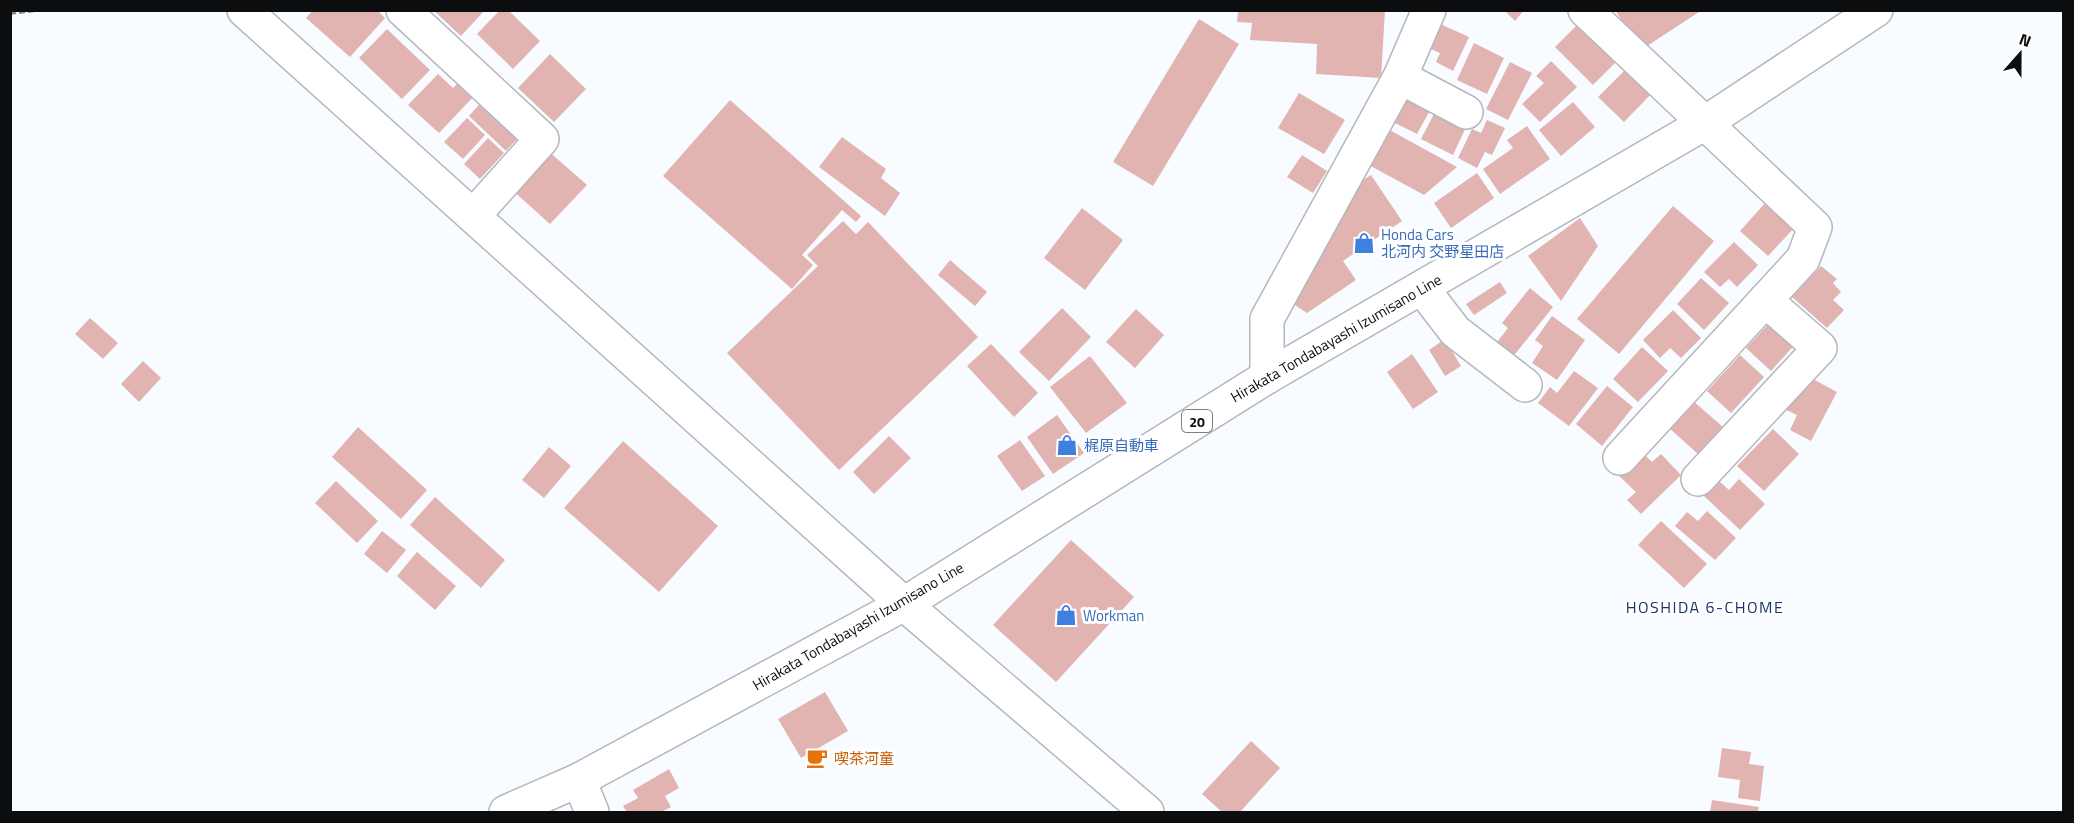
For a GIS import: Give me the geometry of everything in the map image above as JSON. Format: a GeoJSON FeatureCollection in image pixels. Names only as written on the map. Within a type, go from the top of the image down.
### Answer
{"type":"FeatureCollection","features":[{"type":"Feature","properties":{"kind":"street"},"geometry":{"type":"LineString","coordinates":[[244,10],[904,603],[1147,813]]}},
{"type":"Feature","properties":{"kind":"street"},"geometry":{"type":"LineString","coordinates":[[402,10],[542,139],[473,216]]}},
{"type":"Feature","properties":{"kind":"street"},"geometry":{"type":"LineString","coordinates":[[1267,377],[1267,319],[1400,77],[1429,10]]}},
{"type":"Feature","properties":{"kind":"street"},"geometry":{"type":"LineString","coordinates":[[1584,10],[1815,226],[1803,259],[1620,458]]}},
{"type":"Feature","properties":{"kind":"street","name":"Hirakata Tondabayashi Izumisano Line"},"geometry":{"type":"LineString","coordinates":[[506,813],[579,780],[904,603],[1267,377],[1705,123],[1876,10]]}},
{"type":"Feature","properties":{"kind":"street"},"geometry":{"type":"LineString","coordinates":[[1400,77],[1466,112]]}},
{"type":"Feature","properties":{"kind":"street"},"geometry":{"type":"LineString","coordinates":[[1422,288],[1455,332],[1525,385]]}},
{"type":"Feature","properties":{"kind":"street"},"geometry":{"type":"LineString","coordinates":[[1698,479],[1820,348],[1765,300]]}},
{"type":"Feature","properties":{"kind":"street"},"geometry":{"type":"LineString","coordinates":[[579,780],[592,813]]}},
{"type":"Feature","properties":{"kind":"path"},"geometry":{"type":"LineString","coordinates":[[10,13],[37,10]]}},
{"type":"Feature","properties":{"kind":"building"},"geometry":{"type":"Polygon","coordinates":[[[313,10],[377,10],[385,18],[350,57],[306,18],[313,10]]]}},
{"type":"Feature","properties":{"kind":"building"},"geometry":{"type":"Polygon","coordinates":[[[433,10],[485,10],[461,36],[433,10]]]}},
{"type":"Feature","properties":{"kind":"building"},"geometry":{"type":"Polygon","coordinates":[[[500,10],[508,10],[540,41],[513,69],[477,34],[500,10]]]}},
{"type":"Feature","properties":{"kind":"building"},"geometry":{"type":"Polygon","coordinates":[[[1238,10],[1385,10],[1381,78],[1316,74],[1317,44],[1250,40],[1252,23],[1237,22],[1238,10]]]}},
{"type":"Feature","properties":{"kind":"building"},"geometry":{"type":"Polygon","coordinates":[[[1504,10],[1524,10],[1515,21],[1504,10]]]}},
{"type":"Feature","properties":{"kind":"building"},"geometry":{"type":"Polygon","coordinates":[[[1615,10],[1702,10],[1641,50],[1615,10]]]}},
{"type":"Feature","properties":{"kind":"building"},"geometry":{"type":"Polygon","coordinates":[[[1199,19],[1239,44],[1153,186],[1113,162],[1199,19]]]}},
{"type":"Feature","properties":{"kind":"building"},"geometry":{"type":"Polygon","coordinates":[[[1438,23],[1469,37],[1453,71],[1436,62],[1440,53],[1426,47],[1438,23]]]}},
{"type":"Feature","properties":{"kind":"building"},"geometry":{"type":"Polygon","coordinates":[[[1579,23],[1617,61],[1593,85],[1555,47],[1579,23]]]}},
{"type":"Feature","properties":{"kind":"building"},"geometry":{"type":"Polygon","coordinates":[[[387,29],[430,70],[402,99],[359,58],[387,29]]]}},
{"type":"Feature","properties":{"kind":"building"},"geometry":{"type":"Polygon","coordinates":[[[1474,43],[1504,58],[1487,94],[1457,80],[1474,43]]]}},
{"type":"Feature","properties":{"kind":"building"},"geometry":{"type":"Polygon","coordinates":[[[550,54],[586,89],[554,122],[518,88],[550,54]]]}},
{"type":"Feature","properties":{"kind":"building"},"geometry":{"type":"Polygon","coordinates":[[[1551,61],[1577,87],[1540,122],[1522,104],[1544,83],[1536,76],[1551,61]]]}},
{"type":"Feature","properties":{"kind":"building"},"geometry":{"type":"Polygon","coordinates":[[[1510,62],[1532,73],[1508,120],[1486,109],[1510,62]]]}},
{"type":"Feature","properties":{"kind":"building"},"geometry":{"type":"Polygon","coordinates":[[[1627,68],[1652,93],[1624,122],[1598,97],[1627,68]]]}},
{"type":"Feature","properties":{"kind":"building"},"geometry":{"type":"Polygon","coordinates":[[[438,74],[453,88],[460,81],[475,95],[439,133],[408,105],[438,74]]]}},
{"type":"Feature","properties":{"kind":"building"},"geometry":{"type":"Polygon","coordinates":[[[1407,90],[1433,105],[1417,134],[1391,121],[1407,90]]]}},
{"type":"Feature","properties":{"kind":"building"},"geometry":{"type":"Polygon","coordinates":[[[1299,93],[1345,120],[1324,154],[1278,128],[1299,93]]]}},
{"type":"Feature","properties":{"kind":"building"},"geometry":{"type":"Polygon","coordinates":[[[483,100],[521,135],[506,151],[469,116],[483,100]]]}},
{"type":"Feature","properties":{"kind":"building"},"geometry":{"type":"Polygon","coordinates":[[[730,100],[861,216],[856,222],[842,210],[802,255],[813,265],[792,289],[663,176],[730,100]]]}},
{"type":"Feature","properties":{"kind":"building"},"geometry":{"type":"Polygon","coordinates":[[[1573,102],[1595,127],[1561,156],[1539,130],[1573,102]]]}},
{"type":"Feature","properties":{"kind":"building"},"geometry":{"type":"Polygon","coordinates":[[[1436,110],[1467,125],[1453,155],[1421,139],[1436,110]]]}},
{"type":"Feature","properties":{"kind":"building"},"geometry":{"type":"Polygon","coordinates":[[[467,118],[485,135],[463,159],[444,142],[467,118]]]}},
{"type":"Feature","properties":{"kind":"building"},"geometry":{"type":"Polygon","coordinates":[[[1487,120],[1505,128],[1492,155],[1485,152],[1477,168],[1458,158],[1472,129],[1481,133],[1487,120]]]}},
{"type":"Feature","properties":{"kind":"building"},"geometry":{"type":"Polygon","coordinates":[[[1527,126],[1550,159],[1500,194],[1483,169],[1513,148],[1507,140],[1527,126]]]}},
{"type":"Feature","properties":{"kind":"building"},"geometry":{"type":"Polygon","coordinates":[[[1386,128],[1457,167],[1424,195],[1367,164],[1386,128]]]}},
{"type":"Feature","properties":{"kind":"building"},"geometry":{"type":"Polygon","coordinates":[[[842,137],[886,169],[881,178],[900,193],[885,216],[819,167],[842,137]]]}},
{"type":"Feature","properties":{"kind":"building"},"geometry":{"type":"Polygon","coordinates":[[[488,138],[504,153],[480,179],[464,164],[488,138]]]}},
{"type":"Feature","properties":{"kind":"building"},"geometry":{"type":"Polygon","coordinates":[[[546,149],[587,185],[550,224],[511,189],[546,149]]]}},
{"type":"Feature","properties":{"kind":"building"},"geometry":{"type":"Polygon","coordinates":[[[1302,155],[1327,171],[1313,193],[1287,177],[1302,155]]]}},
{"type":"Feature","properties":{"kind":"building"},"geometry":{"type":"Polygon","coordinates":[[[1477,173],[1494,198],[1451,228],[1434,203],[1477,173]]]}},
{"type":"Feature","properties":{"kind":"building"},"geometry":{"type":"Polygon","coordinates":[[[1371,175],[1402,221],[1343,261],[1356,280],[1307,313],[1281,296],[1350,188],[1371,175]]]}},
{"type":"Feature","properties":{"kind":"building"},"geometry":{"type":"Polygon","coordinates":[[[1766,202],[1795,227],[1768,256],[1740,231],[1766,202]]]}},
{"type":"Feature","properties":{"kind":"building"},"geometry":{"type":"Polygon","coordinates":[[[1673,206],[1714,241],[1619,354],[1577,319],[1673,206]]]}},
{"type":"Feature","properties":{"kind":"building"},"geometry":{"type":"Polygon","coordinates":[[[1082,208],[1123,240],[1085,290],[1044,258],[1082,208]]]}},
{"type":"Feature","properties":{"kind":"building"},"geometry":{"type":"Polygon","coordinates":[[[1580,218],[1598,246],[1561,301],[1528,256],[1580,218]]]}},
{"type":"Feature","properties":{"kind":"building"},"geometry":{"type":"Polygon","coordinates":[[[843,221],[856,234],[868,222],[978,337],[839,470],[727,353],[818,266],[807,255],[843,221]]]}},
{"type":"Feature","properties":{"kind":"building"},"geometry":{"type":"Polygon","coordinates":[[[1734,242],[1758,265],[1737,287],[1729,279],[1720,287],[1704,272],[1734,242]]]}},
{"type":"Feature","properties":{"kind":"building"},"geometry":{"type":"Polygon","coordinates":[[[950,260],[987,292],[975,306],[938,275],[950,260]]]}},
{"type":"Feature","properties":{"kind":"building"},"geometry":{"type":"Polygon","coordinates":[[[1821,266],[1837,279],[1833,283],[1841,292],[1833,300],[1844,310],[1827,328],[1792,297],[1821,266]]]}},
{"type":"Feature","properties":{"kind":"building"},"geometry":{"type":"Polygon","coordinates":[[[1701,278],[1729,303],[1704,330],[1677,304],[1701,278]]]}},
{"type":"Feature","properties":{"kind":"building"},"geometry":{"type":"Polygon","coordinates":[[[1500,282],[1507,293],[1474,315],[1466,304],[1500,282]]]}},
{"type":"Feature","properties":{"kind":"building"},"geometry":{"type":"Polygon","coordinates":[[[1530,288],[1553,307],[1511,359],[1494,346],[1508,328],[1502,323],[1530,288]]]}},
{"type":"Feature","properties":{"kind":"building"},"geometry":{"type":"Polygon","coordinates":[[[1062,308],[1091,337],[1049,381],[1019,352],[1062,308]]]}},
{"type":"Feature","properties":{"kind":"building"},"geometry":{"type":"Polygon","coordinates":[[[1136,309],[1164,335],[1135,368],[1106,342],[1136,309]]]}},
{"type":"Feature","properties":{"kind":"building"},"geometry":{"type":"Polygon","coordinates":[[[1673,310],[1701,338],[1681,358],[1670,348],[1660,358],[1643,340],[1673,310]]]}},
{"type":"Feature","properties":{"kind":"building"},"geometry":{"type":"Polygon","coordinates":[[[1552,316],[1585,340],[1557,380],[1532,363],[1543,346],[1535,340],[1552,316]]]}},
{"type":"Feature","properties":{"kind":"building"},"geometry":{"type":"Polygon","coordinates":[[[90,318],[118,343],[103,359],[75,334],[90,318]]]}},
{"type":"Feature","properties":{"kind":"building"},"geometry":{"type":"Polygon","coordinates":[[[1773,319],[1798,341],[1771,371],[1746,348],[1773,319]]]}},
{"type":"Feature","properties":{"kind":"building"},"geometry":{"type":"Polygon","coordinates":[[[1445,339],[1461,366],[1445,376],[1429,350],[1445,339]]]}},
{"type":"Feature","properties":{"kind":"building"},"geometry":{"type":"Polygon","coordinates":[[[991,344],[1038,393],[1014,417],[967,366],[991,344]]]}},
{"type":"Feature","properties":{"kind":"building"},"geometry":{"type":"Polygon","coordinates":[[[1642,347],[1668,371],[1638,402],[1613,379],[1642,347]]]}},
{"type":"Feature","properties":{"kind":"building"},"geometry":{"type":"Polygon","coordinates":[[[1412,354],[1438,392],[1413,409],[1387,372],[1412,354]]]}},
{"type":"Feature","properties":{"kind":"building"},"geometry":{"type":"Polygon","coordinates":[[[1740,355],[1764,377],[1731,413],[1707,391],[1740,355]]]}},
{"type":"Feature","properties":{"kind":"building"},"geometry":{"type":"Polygon","coordinates":[[[1090,356],[1127,403],[1086,433],[1050,387],[1090,356]]]}},
{"type":"Feature","properties":{"kind":"building"},"geometry":{"type":"Polygon","coordinates":[[[143,361],[161,378],[139,402],[121,384],[143,361]]]}},
{"type":"Feature","properties":{"kind":"building"},"geometry":{"type":"Polygon","coordinates":[[[1574,371],[1598,388],[1569,426],[1538,403],[1550,387],[1557,393],[1574,371]]]}},
{"type":"Feature","properties":{"kind":"building"},"geometry":{"type":"Polygon","coordinates":[[[1811,378],[1837,392],[1811,441],[1790,430],[1797,415],[1782,408],[1811,378]]]}},
{"type":"Feature","properties":{"kind":"building"},"geometry":{"type":"Polygon","coordinates":[[[1607,386],[1633,407],[1602,446],[1576,424],[1607,386]]]}},
{"type":"Feature","properties":{"kind":"building"},"geometry":{"type":"Polygon","coordinates":[[[1692,400],[1723,427],[1698,454],[1668,427],[1692,400]]]}},
{"type":"Feature","properties":{"kind":"building"},"geometry":{"type":"Polygon","coordinates":[[[1057,415],[1084,453],[1053,474],[1027,437],[1057,415]]]}},
{"type":"Feature","properties":{"kind":"building"},"geometry":{"type":"Polygon","coordinates":[[[358,427],[427,490],[401,519],[332,457],[358,427]]]}},
{"type":"Feature","properties":{"kind":"building"},"geometry":{"type":"Polygon","coordinates":[[[1773,429],[1799,454],[1764,491],[1737,466],[1773,429]]]}},
{"type":"Feature","properties":{"kind":"building"},"geometry":{"type":"Polygon","coordinates":[[[889,436],[911,458],[874,494],[853,472],[889,436]]]}},
{"type":"Feature","properties":{"kind":"building"},"geometry":{"type":"Polygon","coordinates":[[[1020,440],[1045,476],[1022,491],[997,456],[1020,440]]]}},
{"type":"Feature","properties":{"kind":"building"},"geometry":{"type":"Polygon","coordinates":[[[623,441],[718,526],[659,592],[564,508],[623,441]]]}},
{"type":"Feature","properties":{"kind":"building"},"geometry":{"type":"Polygon","coordinates":[[[549,447],[571,466],[544,498],[522,480],[549,447]]]}},
{"type":"Feature","properties":{"kind":"building"},"geometry":{"type":"Polygon","coordinates":[[[1642,452],[1652,462],[1661,454],[1681,475],[1641,514],[1627,500],[1636,492],[1618,475],[1642,452]]]}},
{"type":"Feature","properties":{"kind":"building"},"geometry":{"type":"Polygon","coordinates":[[[1739,479],[1765,504],[1740,530],[1704,496],[1719,481],[1729,490],[1739,479]]]}},
{"type":"Feature","properties":{"kind":"building"},"geometry":{"type":"Polygon","coordinates":[[[336,481],[378,521],[357,543],[315,503],[336,481]]]}},
{"type":"Feature","properties":{"kind":"building"},"geometry":{"type":"Polygon","coordinates":[[[435,497],[505,560],[481,588],[410,525],[435,497]]]}},
{"type":"Feature","properties":{"kind":"building"},"geometry":{"type":"Polygon","coordinates":[[[1707,511],[1736,538],[1715,560],[1675,526],[1687,512],[1698,521],[1707,511]]]}},
{"type":"Feature","properties":{"kind":"building"},"geometry":{"type":"Polygon","coordinates":[[[1661,521],[1707,564],[1684,588],[1638,545],[1661,521]]]}},
{"type":"Feature","properties":{"kind":"building"},"geometry":{"type":"Polygon","coordinates":[[[382,531],[406,550],[387,573],[364,554],[382,531]]]}},
{"type":"Feature","properties":{"kind":"building"},"geometry":{"type":"Polygon","coordinates":[[[1071,540],[1134,597],[1056,682],[993,625],[1071,540]]]}},
{"type":"Feature","properties":{"kind":"building"},"geometry":{"type":"Polygon","coordinates":[[[417,552],[456,586],[435,610],[397,576],[417,552]]]}},
{"type":"Feature","properties":{"kind":"building"},"geometry":{"type":"Polygon","coordinates":[[[825,692],[848,731],[801,758],[778,719],[825,692]]]}},
{"type":"Feature","properties":{"kind":"building"},"geometry":{"type":"Polygon","coordinates":[[[1251,741],[1280,768],[1240,812],[1222,812],[1202,794],[1251,741]]]}},
{"type":"Feature","properties":{"kind":"building"},"geometry":{"type":"Polygon","coordinates":[[[1722,748],[1751,752],[1749,764],[1764,766],[1760,801],[1738,798],[1740,780],[1718,777],[1722,748]]]}},
{"type":"Feature","properties":{"kind":"building"},"geometry":{"type":"Polygon","coordinates":[[[669,769],[679,788],[665,796],[671,807],[661,812],[627,812],[623,806],[638,798],[633,790],[669,769]]]}},
{"type":"Feature","properties":{"kind":"building"},"geometry":{"type":"Polygon","coordinates":[[[1712,800],[1759,807],[1758,812],[1710,812],[1712,800]]]}},
{"type":"Feature","properties":{"kind":"place","name":"Honda Cars 北河内 交野星田店"},"geometry":{"type":"Point","coordinates":[1364,243]}},
{"type":"Feature","properties":{"kind":"place","name":"梶原自動車"},"geometry":{"type":"Point","coordinates":[1067,445]}},
{"type":"Feature","properties":{"kind":"place","name":"Workman"},"geometry":{"type":"Point","coordinates":[1066,615]}},
{"type":"Feature","properties":{"kind":"place","name":"喫茶河童"},"geometry":{"type":"Point","coordinates":[817,758]}},
{"type":"Feature","properties":{"kind":"district","name":"HOSHIDA 6-CHOME"},"geometry":{"type":"Point","coordinates":[1705,607]}}]}
